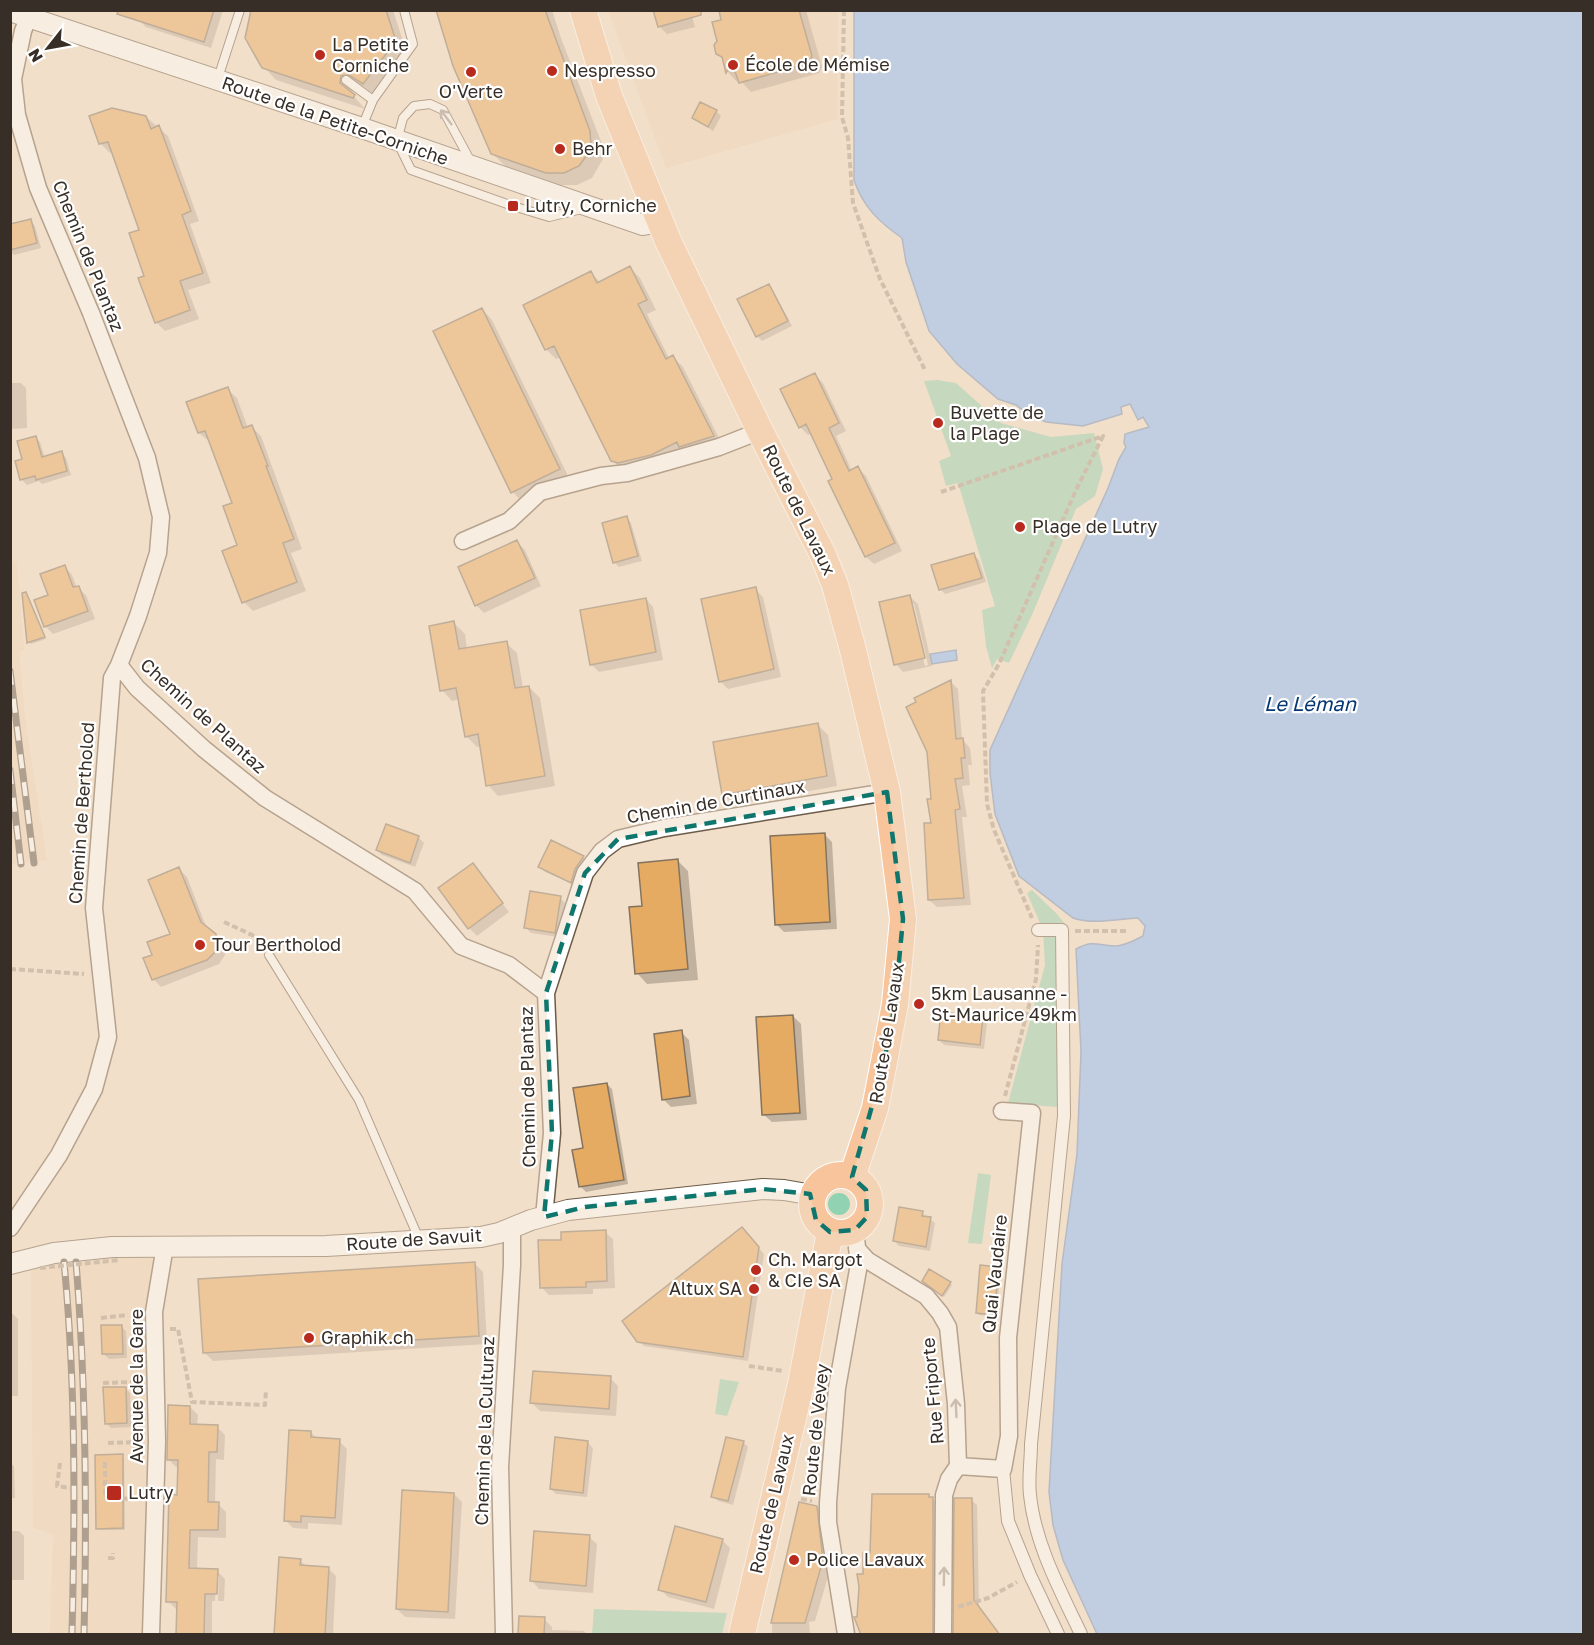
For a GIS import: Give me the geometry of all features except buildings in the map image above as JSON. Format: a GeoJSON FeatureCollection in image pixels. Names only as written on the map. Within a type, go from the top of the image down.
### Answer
{"type":"FeatureCollection","features":[{"type":"Feature","properties":{"kind":"main road","name":"Route de Lavaux"},"geometry":{"type":"LineString","coordinates":[[583,10],[609,96],[660,222],[760,431],[823,555],[835,585],[852,646],[886,792],[903,919],[895,1004],[881,1077],[874,1108],[852,1177]]}},
{"type":"Feature","properties":{"kind":"main road"},"geometry":{"type":"LineString","coordinates":[[843,1175],[852,1177],[866,1190],[870,1208],[862,1224],[847,1237],[816,1221],[813,1212],[813,1195],[825,1180],[843,1175]]}},
{"type":"Feature","properties":{"kind":"main road","name":"Route de Lavaux"},"geometry":{"type":"LineString","coordinates":[[742,1635],[801,1384],[847,1237]]}},
{"type":"Feature","properties":{"kind":"street","name":"Route de la Petite-Corniche"},"geometry":{"type":"LineString","coordinates":[[20,15],[362,128],[643,225],[660,222]]}},
{"type":"Feature","properties":{"kind":"street","name":"Chemin de Plantaz"},"geometry":{"type":"LineString","coordinates":[[20,15],[23,31],[13,79],[17,115],[38,188],[91,313],[147,458],[160,517],[158,553],[138,616],[119,665],[137,688],[204,748],[265,798],[415,891],[461,946],[509,965],[546,993],[552,1133],[544,1216]]}},
{"type":"Feature","properties":{"kind":"street"},"geometry":{"type":"LineString","coordinates":[[463,541],[509,521],[540,492],[601,476],[647,468],[719,447],[760,431]]}},
{"type":"Feature","properties":{"kind":"street","name":"Chemin de Bertholod"},"geometry":{"type":"LineString","coordinates":[[10,1228],[59,1155],[94,1089],[108,1037],[94,908],[112,678],[119,665]]}},
{"type":"Feature","properties":{"kind":"street","name":"Chemin de Curtinaux"},"geometry":{"type":"LineString","coordinates":[[546,993],[585,873],[602,850],[618,839],[664,828],[886,792]]}},
{"type":"Feature","properties":{"kind":"street"},"geometry":{"type":"LineString","coordinates":[[1038,930],[1062,930],[1064,1116],[1031,1444],[1029,1494],[1036,1530],[1081,1635]]}},
{"type":"Feature","properties":{"kind":"street","name":"Quai Vaudaire"},"geometry":{"type":"LineString","coordinates":[[1002,1110],[1032,1113],[1008,1338],[1009,1436],[1003,1469]]}},
{"type":"Feature","properties":{"kind":"street","name":"Route de Savuit"},"geometry":{"type":"LineString","coordinates":[[10,1264],[54,1253],[112,1247],[326,1246],[481,1237],[544,1216],[585,1207],[752,1190],[784,1190],[813,1195]]}},
{"type":"Feature","properties":{"kind":"street","name":"Chemin de la Culturaz"},"geometry":{"type":"LineString","coordinates":[[504,1635],[500,1467],[512,1265],[512,1228]]}},
{"type":"Feature","properties":{"kind":"street","name":"Rue Friporte"},"geometry":{"type":"LineString","coordinates":[[847,1237],[867,1260],[926,1296],[948,1327],[956,1404],[958,1466],[949,1479],[944,1495],[943,1635]]}},
{"type":"Feature","properties":{"kind":"street","name":"Route de Vevey"},"geometry":{"type":"LineString","coordinates":[[846,1635],[828,1522],[828,1503],[837,1388],[859,1264],[847,1237]]}},
{"type":"Feature","properties":{"kind":"street","name":"Avenue de la Gare"},"geometry":{"type":"LineString","coordinates":[[151,1635],[157,1441],[154,1311],[165,1246]]}},
{"type":"Feature","properties":{"kind":"street","name":"Rue Friporte"},"geometry":{"type":"LineString","coordinates":[[958,1466],[1003,1469]]}},
{"type":"Feature","properties":{"kind":"street"},"geometry":{"type":"LineString","coordinates":[[1003,1469],[1008,1521],[1058,1635]]}},
{"type":"Feature","properties":{"kind":"lane"},"geometry":{"type":"LineString","coordinates":[[217,81],[240,10]]}},
{"type":"Feature","properties":{"kind":"lane"},"geometry":{"type":"LineString","coordinates":[[362,128],[373,100],[413,44],[404,10]]}},
{"type":"Feature","properties":{"kind":"lane"},"geometry":{"type":"LineString","coordinates":[[346,80],[373,100]]}},
{"type":"Feature","properties":{"kind":"lane"},"geometry":{"type":"LineString","coordinates":[[474,168],[443,110],[430,104],[414,106],[403,118],[396,141],[411,170],[549,217],[590,207]]}},
{"type":"Feature","properties":{"kind":"lane"},"geometry":{"type":"LineString","coordinates":[[269,955],[359,1100],[419,1240]]}},
{"type":"Feature","properties":{"kind":"path"},"geometry":{"type":"LineString","coordinates":[[844,10],[843,117],[848,138],[853,203],[880,279],[925,370]]}},
{"type":"Feature","properties":{"kind":"path"},"geometry":{"type":"LineString","coordinates":[[941,492],[1103,436],[1076,490],[999,664],[983,691],[987,804],[994,830],[1038,930],[1036,979],[1002,1110]]}},
{"type":"Feature","properties":{"kind":"path"},"geometry":{"type":"LineString","coordinates":[[224,922],[263,939]]}},
{"type":"Feature","properties":{"kind":"path"},"geometry":{"type":"LineString","coordinates":[[1062,930],[1127,931]]}},
{"type":"Feature","properties":{"kind":"path"},"geometry":{"type":"LineString","coordinates":[[10,969],[103,975]]}},
{"type":"Feature","properties":{"kind":"path"},"geometry":{"type":"LineString","coordinates":[[40,1268],[119,1260]]}},
{"type":"Feature","properties":{"kind":"path"},"geometry":{"type":"LineString","coordinates":[[101,1318],[128,1315]]}},
{"type":"Feature","properties":{"kind":"path"},"geometry":{"type":"LineString","coordinates":[[168,1329],[178,1329],[192,1402],[265,1405],[266,1390]]}},
{"type":"Feature","properties":{"kind":"path"},"geometry":{"type":"LineString","coordinates":[[748,1365],[788,1372]]}},
{"type":"Feature","properties":{"kind":"path"},"geometry":{"type":"LineString","coordinates":[[103,1383],[131,1382]]}},
{"type":"Feature","properties":{"kind":"path"},"geometry":{"type":"LineString","coordinates":[[108,1443],[157,1441]]}},
{"type":"Feature","properties":{"kind":"path"},"geometry":{"type":"LineString","coordinates":[[105,1462],[105,1498],[136,1498],[136,1519],[155,1519]]}},
{"type":"Feature","properties":{"kind":"path"},"geometry":{"type":"LineString","coordinates":[[60,1463],[57,1486],[70,1488]]}},
{"type":"Feature","properties":{"kind":"path"},"geometry":{"type":"LineString","coordinates":[[108,1558],[113,1558],[113,1553]]}},
{"type":"Feature","properties":{"kind":"path"},"geometry":{"type":"LineString","coordinates":[[943,1611],[988,1598],[1030,1575]]}},
{"type":"Feature","properties":{"kind":"highlighted area"},"geometry":{"type":"Polygon","coordinates":[[[887,792],[903,919],[895,1004],[883,1067],[852,1177],[866,1190],[867,1217],[855,1230],[830,1232],[816,1220],[810,1194],[763,1189],[585,1207],[544,1217],[552,1133],[546,993],[585,873],[618,839],[887,792]]]}},
{"type":"Feature","properties":{"kind":"shaded area","name":"École de Mémise"},"geometry":{"type":"Polygon","coordinates":[[[608,11],[838,11],[837,119],[666,168],[608,11]]]}},
{"type":"Feature","properties":{"kind":"shaded area"},"geometry":{"type":"Polygon","coordinates":[[[10,545],[13,561],[17,561],[24,650],[19,652],[25,718],[47,860],[11,864],[10,545]]]}},
{"type":"Feature","properties":{"kind":"shaded area"},"geometry":{"type":"Polygon","coordinates":[[[165,1246],[154,1312],[151,1634],[50,1634],[53,1534],[33,1528],[31,1268],[54,1253],[165,1246]]]}},
{"type":"Feature","properties":{"kind":"green space","name":"Plage de Lutry"},"geometry":{"type":"Polygon","coordinates":[[[937,380],[956,383],[1001,423],[1051,437],[1094,433],[1103,469],[1095,496],[1076,509],[1032,615],[1009,663],[997,659],[992,668],[986,646],[982,610],[995,606],[958,483],[946,486],[939,461],[951,456],[924,381],[937,380]]]}},
{"type":"Feature","properties":{"kind":"green space"},"geometry":{"type":"Polygon","coordinates":[[[1032,890],[1065,924],[1069,1108],[1008,1103],[1045,965],[1043,930],[1027,893],[1032,890]]]}},
{"type":"Feature","properties":{"kind":"green space"},"geometry":{"type":"Polygon","coordinates":[[[978,1173],[991,1175],[982,1244],[968,1243],[978,1173]]]}},
{"type":"Feature","properties":{"kind":"green space"},"geometry":{"type":"Polygon","coordinates":[[[839,1193],[847,1196],[850,1204],[847,1212],[839,1215],[831,1212],[828,1204],[831,1196],[839,1193]]]}},
{"type":"Feature","properties":{"kind":"green space"},"geometry":{"type":"Polygon","coordinates":[[[720,1379],[739,1382],[727,1416],[715,1414],[720,1379]]]}},
{"type":"Feature","properties":{"kind":"green space"},"geometry":{"type":"Polygon","coordinates":[[[594,1609],[727,1613],[722,1634],[592,1634],[594,1609]]]}},
{"type":"Feature","properties":{"kind":"water","name":"Le Léman"},"geometry":{"type":"Polygon","coordinates":[[[854,11],[1583,11],[1583,1634],[1097,1634],[1063,1560],[1053,1525],[1049,1492],[1062,1264],[1077,1154],[1081,1052],[1076,949],[1092,944],[1115,946],[1126,944],[1143,936],[1145,926],[1138,918],[1097,921],[1073,918],[1019,876],[995,814],[990,750],[1126,447],[1125,434],[1149,427],[1143,417],[1138,420],[1130,404],[1121,407],[1122,414],[1083,426],[1046,422],[1028,414],[1016,405],[998,399],[957,364],[929,331],[906,262],[902,238],[886,226],[867,206],[854,180],[854,11]]]}},
{"type":"Feature","properties":{"kind":"water"},"geometry":{"type":"Polygon","coordinates":[[[956,650],[957,660],[932,664],[930,654],[956,650]]]}},
{"type":"Feature","properties":{"kind":"railway"},"geometry":{"type":"LineString","coordinates":[[10,671],[34,863]]}},
{"type":"Feature","properties":{"kind":"railway"},"geometry":{"type":"LineString","coordinates":[[10,770],[21,864]]}},
{"type":"Feature","properties":{"kind":"railway"},"geometry":{"type":"LineString","coordinates":[[64,1262],[71,1355],[74,1448],[72,1634]]}},
{"type":"Feature","properties":{"kind":"railway"},"geometry":{"type":"LineString","coordinates":[[76,1262],[85,1448],[84,1634]]}},
{"type":"Feature","properties":{"kind":"place","name":"La Petite Corniche"},"geometry":{"type":"Point","coordinates":[320,55]}},
{"type":"Feature","properties":{"kind":"place","name":"École de Mémise"},"geometry":{"type":"Point","coordinates":[733,65]}},
{"type":"Feature","properties":{"kind":"place","name":"Nespresso"},"geometry":{"type":"Point","coordinates":[552,71]}},
{"type":"Feature","properties":{"kind":"place","name":"O'Verte"},"geometry":{"type":"Point","coordinates":[471,72]}},
{"type":"Feature","properties":{"kind":"place","name":"Behr"},"geometry":{"type":"Point","coordinates":[560,149]}},
{"type":"Feature","properties":{"kind":"place","name":"Lutry, Corniche"},"geometry":{"type":"Point","coordinates":[513,206]}},
{"type":"Feature","properties":{"kind":"place","name":"Buvette de la Plage"},"geometry":{"type":"Point","coordinates":[938,423]}},
{"type":"Feature","properties":{"kind":"place","name":"Plage de Lutry"},"geometry":{"type":"Point","coordinates":[1020,527]}},
{"type":"Feature","properties":{"kind":"place","name":"Tour Bertholod"},"geometry":{"type":"Point","coordinates":[200,945]}},
{"type":"Feature","properties":{"kind":"place","name":"5km Lausanne - St-Maurice 49km"},"geometry":{"type":"Point","coordinates":[919,1004]}},
{"type":"Feature","properties":{"kind":"place","name":"Ch. Margot & CIe SA"},"geometry":{"type":"Point","coordinates":[756,1270]}},
{"type":"Feature","properties":{"kind":"place","name":"Altux SA"},"geometry":{"type":"Point","coordinates":[754,1289]}},
{"type":"Feature","properties":{"kind":"place","name":"Graphik.ch"},"geometry":{"type":"Point","coordinates":[309,1338]}},
{"type":"Feature","properties":{"kind":"place","name":"Lutry"},"geometry":{"type":"Point","coordinates":[114,1493]}},
{"type":"Feature","properties":{"kind":"place","name":"Police Lavaux"},"geometry":{"type":"Point","coordinates":[794,1560]}}]}
